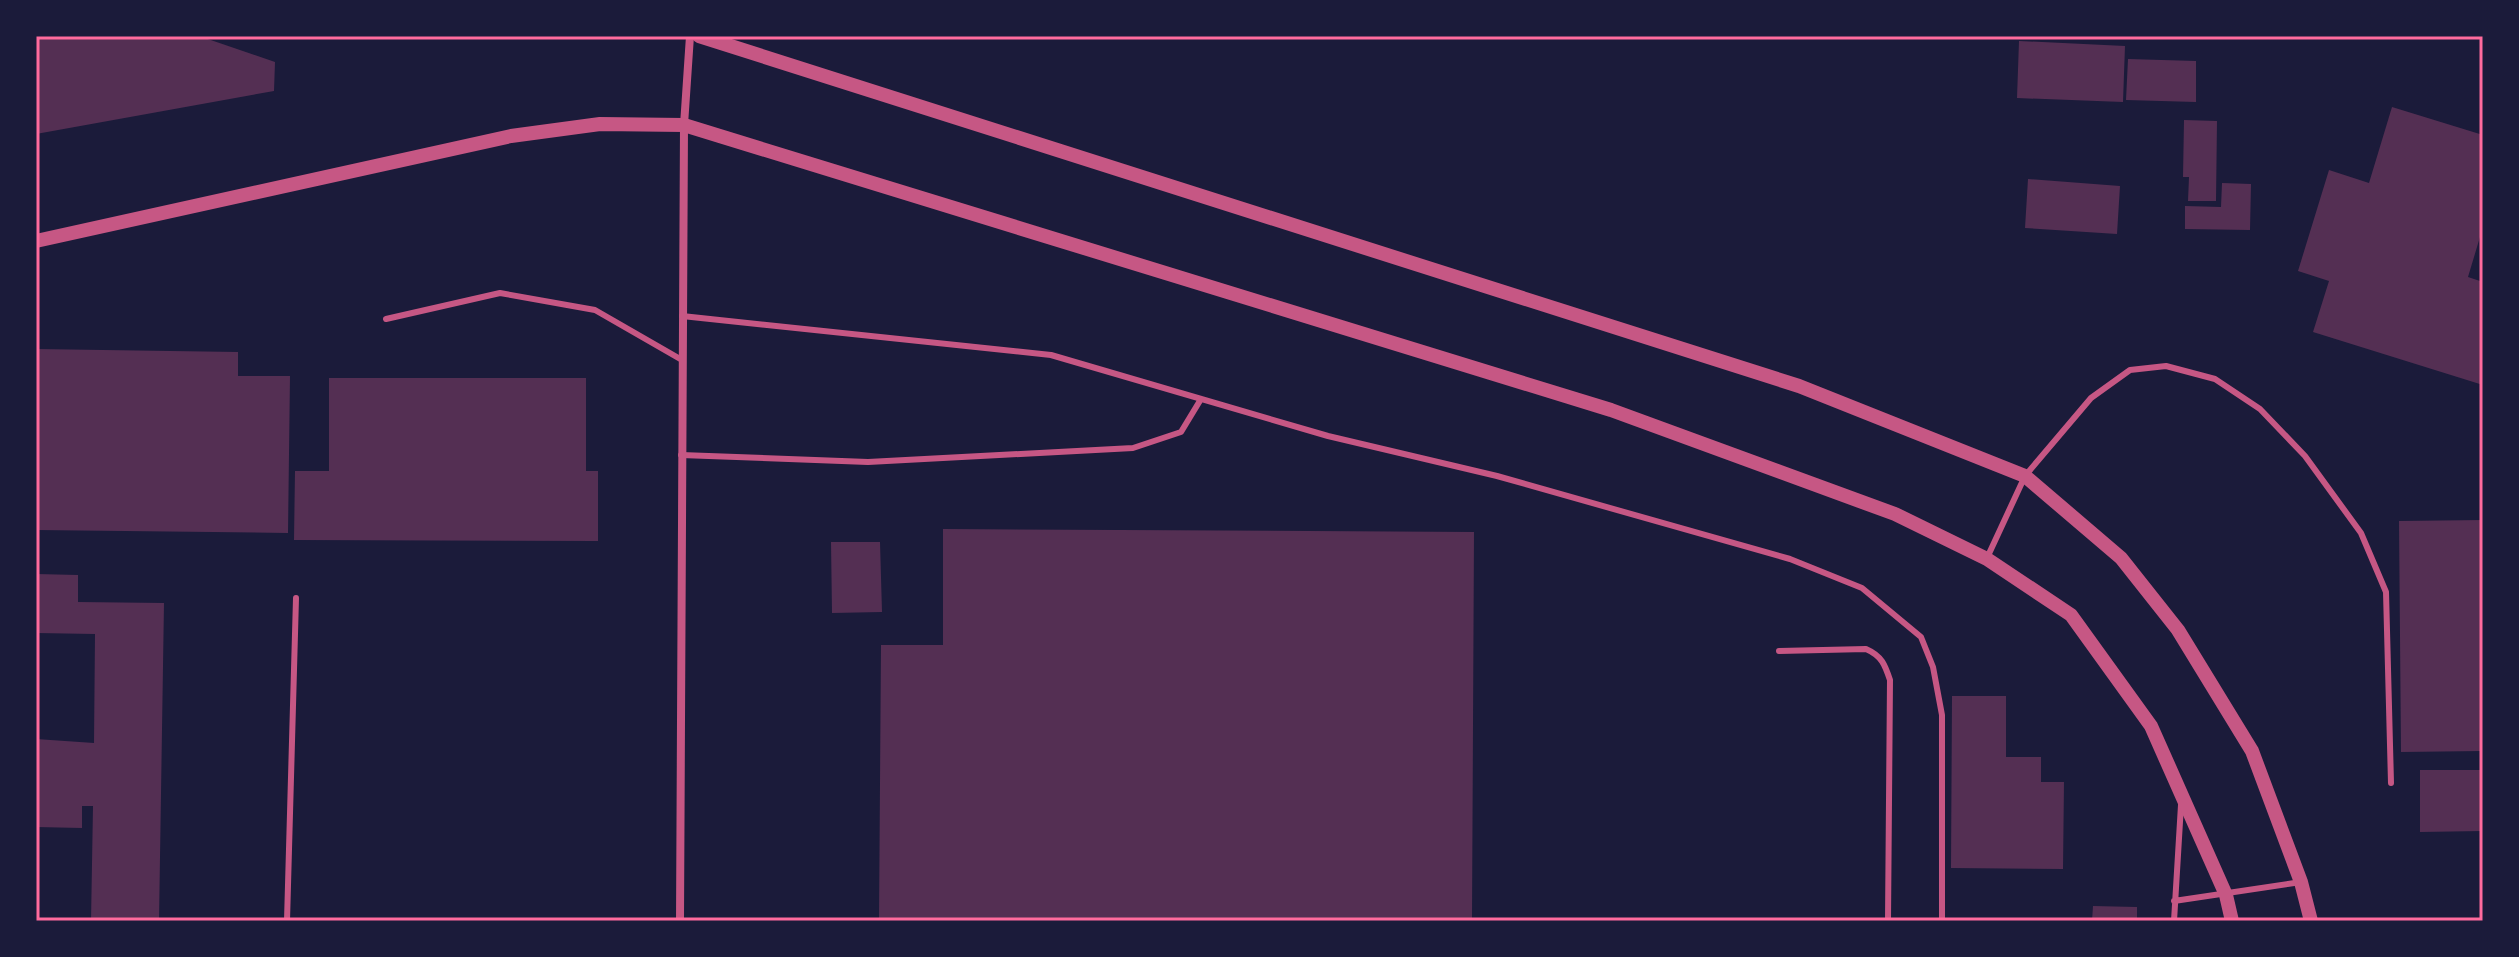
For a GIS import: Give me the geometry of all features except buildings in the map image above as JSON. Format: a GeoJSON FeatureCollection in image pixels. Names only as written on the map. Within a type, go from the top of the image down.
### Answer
{"type":"FeatureCollection","features":[{"type":"Feature","properties":{"kind":"street"},"geometry":{"type":"LineString","coordinates":[[680,921],[684,125],[690,36]]}},
{"type":"Feature","properties":{"kind":"street"},"geometry":{"type":"LineString","coordinates":[[699,36],[1799,386],[2025,476],[2121,558],[2178,630],[2252,751],[2301,882],[2311,921]]}},
{"type":"Feature","properties":{"kind":"street"},"geometry":{"type":"LineString","coordinates":[[36,241],[511,136],[600,124],[684,125],[1611,410],[1895,514],[1987,559],[2071,615],[2151,726],[2226,895],[2232,921]]}},
{"type":"Feature","properties":{"kind":"lane"},"geometry":{"type":"LineString","coordinates":[[386,319],[500,293],[595,310],[682,360]]}},
{"type":"Feature","properties":{"kind":"lane"},"geometry":{"type":"LineString","coordinates":[[682,316],[1051,355],[1328,436],[1497,476],[1790,559],[1862,588],[1921,637],[1933,667],[1942,715],[1942,921]]}},
{"type":"Feature","properties":{"kind":"lane"},"geometry":{"type":"LineString","coordinates":[[1987,559],[2025,476],[2091,398],[2130,370],[2166,366],[2215,379],[2260,409],[2305,456],[2361,533],[2386,592],[2391,783]]}},
{"type":"Feature","properties":{"kind":"lane"},"geometry":{"type":"LineString","coordinates":[[681,455],[868,462],[1133,448],[1181,432],[1201,399]]}},
{"type":"Feature","properties":{"kind":"lane"},"geometry":{"type":"LineString","coordinates":[[287,921],[296,598]]}},
{"type":"Feature","properties":{"kind":"lane"},"geometry":{"type":"LineString","coordinates":[[1779,651],[1866,649],[1879,655],[1885,664],[1890,680],[1888,921]]}},
{"type":"Feature","properties":{"kind":"lane"},"geometry":{"type":"LineString","coordinates":[[2174,921],[2182,791]]}},
{"type":"Feature","properties":{"kind":"lane"},"geometry":{"type":"LineString","coordinates":[[2174,901],[2301,882]]}}]}
